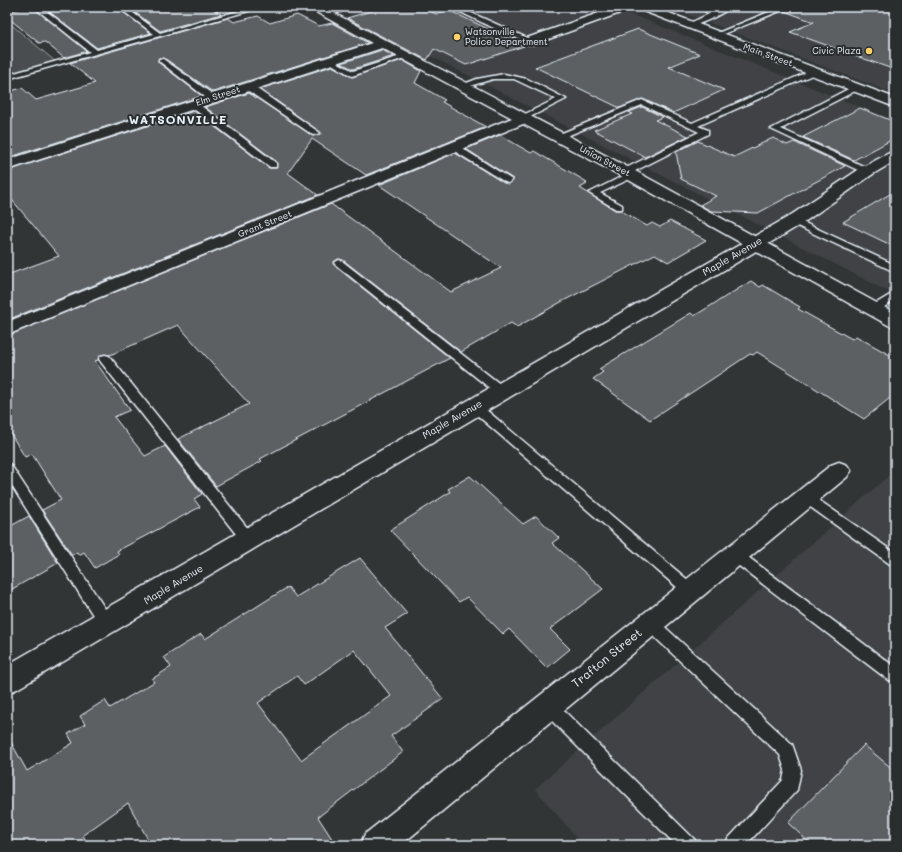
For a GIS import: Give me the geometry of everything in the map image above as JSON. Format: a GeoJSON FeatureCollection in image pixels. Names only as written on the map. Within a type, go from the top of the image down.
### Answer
{"type":"FeatureCollection","features":[{"type":"Feature","properties":{"kind":"street","name":"Union Street"},"geometry":{"type":"LineString","coordinates":[[313,7],[463,86],[522,119],[559,136],[628,173],[895,321]]}},
{"type":"Feature","properties":{"kind":"street"},"geometry":{"type":"LineString","coordinates":[[532,41],[627,7]]}},
{"type":"Feature","properties":{"kind":"street","name":"Main Street"},"geometry":{"type":"LineString","coordinates":[[642,7],[895,103]]}},
{"type":"Feature","properties":{"kind":"street","name":"Elm Street"},"geometry":{"type":"LineString","coordinates":[[7,165],[247,86],[383,44]]}},
{"type":"Feature","properties":{"kind":"street","name":"Grant Street"},"geometry":{"type":"LineString","coordinates":[[7,328],[522,119]]}},
{"type":"Feature","properties":{"kind":"street","name":"Maple Avenue"},"geometry":{"type":"LineString","coordinates":[[7,680],[501,390],[794,221],[867,171],[895,155]]}},
{"type":"Feature","properties":{"kind":"street","name":"Trafton Street"},"geometry":{"type":"LineString","coordinates":[[378,844],[839,471]]}},
{"type":"Feature","properties":{"kind":"lane"},"geometry":{"type":"LineString","coordinates":[[37,7],[96,53]]}},
{"type":"Feature","properties":{"kind":"lane"},"geometry":{"type":"LineString","coordinates":[[120,7],[159,35]]}},
{"type":"Feature","properties":{"kind":"lane"},"geometry":{"type":"LineString","coordinates":[[7,77],[260,7]]}},
{"type":"Feature","properties":{"kind":"lane"},"geometry":{"type":"LineString","coordinates":[[328,14],[350,7]]}},
{"type":"Feature","properties":{"kind":"lane"},"geometry":{"type":"LineString","coordinates":[[453,7],[506,32],[532,41]]}},
{"type":"Feature","properties":{"kind":"lane"},"geometry":{"type":"LineString","coordinates":[[703,7],[714,15]]}},
{"type":"Feature","properties":{"kind":"lane"},"geometry":{"type":"LineString","coordinates":[[690,25],[714,15],[727,7]]}},
{"type":"Feature","properties":{"kind":"lane"},"geometry":{"type":"LineString","coordinates":[[716,35],[788,7]]}},
{"type":"Feature","properties":{"kind":"lane"},"geometry":{"type":"LineString","coordinates":[[329,60],[352,74],[406,56]]}},
{"type":"Feature","properties":{"kind":"lane"},"geometry":{"type":"LineString","coordinates":[[162,60],[212,98]]}},
{"type":"Feature","properties":{"kind":"lane"},"geometry":{"type":"LineString","coordinates":[[693,125],[815,72]]}},
{"type":"Feature","properties":{"kind":"lane"},"geometry":{"type":"LineString","coordinates":[[463,86],[484,78],[501,75],[521,78],[562,99],[522,119]]}},
{"type":"Feature","properties":{"kind":"lane"},"geometry":{"type":"LineString","coordinates":[[247,86],[316,132]]}},
{"type":"Feature","properties":{"kind":"lane"},"geometry":{"type":"LineString","coordinates":[[857,88],[775,129],[867,171]]}},
{"type":"Feature","properties":{"kind":"lane"},"geometry":{"type":"LineString","coordinates":[[559,136],[642,102],[705,132],[593,193],[619,207]]}},
{"type":"Feature","properties":{"kind":"lane"},"geometry":{"type":"LineString","coordinates":[[193,104],[273,165]]}},
{"type":"Feature","properties":{"kind":"lane"},"geometry":{"type":"LineString","coordinates":[[454,147],[508,180]]}},
{"type":"Feature","properties":{"kind":"lane"},"geometry":{"type":"LineString","coordinates":[[794,221],[895,269]]}},
{"type":"Feature","properties":{"kind":"lane"},"geometry":{"type":"LineString","coordinates":[[339,264],[501,390]]}},
{"type":"Feature","properties":{"kind":"lane"},"geometry":{"type":"LineString","coordinates":[[874,310],[895,294]]}},
{"type":"Feature","properties":{"kind":"lane"},"geometry":{"type":"LineString","coordinates":[[105,359],[248,539]]}},
{"type":"Feature","properties":{"kind":"lane"},"geometry":{"type":"LineString","coordinates":[[474,406],[690,591]]}},
{"type":"Feature","properties":{"kind":"lane"},"geometry":{"type":"LineString","coordinates":[[7,468],[106,623]]}},
{"type":"Feature","properties":{"kind":"lane"},"geometry":{"type":"LineString","coordinates":[[807,497],[895,560]]}},
{"type":"Feature","properties":{"kind":"lane"},"geometry":{"type":"LineString","coordinates":[[735,555],[894,674]]}},
{"type":"Feature","properties":{"kind":"lane"},"geometry":{"type":"LineString","coordinates":[[650,623],[786,750],[793,770],[791,784],[734,845]]}},
{"type":"Feature","properties":{"kind":"lane"},"geometry":{"type":"LineString","coordinates":[[548,706],[688,845]]}},
{"type":"Feature","properties":{"kind":"shaded area"},"geometry":{"type":"Polygon","coordinates":[[[335,7],[613,7],[895,121],[895,295],[335,7]]]}},
{"type":"Feature","properties":{"kind":"shaded area"},"geometry":{"type":"Polygon","coordinates":[[[668,7],[895,7],[895,94],[668,7]]]}},
{"type":"Feature","properties":{"kind":"shaded area"},"geometry":{"type":"Polygon","coordinates":[[[7,21],[56,62],[7,75],[7,21]]]}},
{"type":"Feature","properties":{"kind":"shaded area"},"geometry":{"type":"Polygon","coordinates":[[[895,470],[895,845],[583,845],[535,789],[895,470]]]}},
{"type":"Feature","properties":{"kind":"building"},"geometry":{"type":"Polygon","coordinates":[[[33,7],[87,51],[64,58],[45,42],[39,43],[7,17],[7,12],[33,7]]]}},
{"type":"Feature","properties":{"kind":"building"},"geometry":{"type":"Polygon","coordinates":[[[43,7],[117,7],[151,33],[97,48],[43,7]]]}},
{"type":"Feature","properties":{"kind":"building"},"geometry":{"type":"Polygon","coordinates":[[[128,7],[209,7],[221,14],[160,31],[128,7]]]}},
{"type":"Feature","properties":{"kind":"building","name":"Watsonville Police Department"},"geometry":{"type":"Polygon","coordinates":[[[385,7],[422,7],[436,14],[448,10],[524,46],[466,65],[434,49],[427,60],[347,18],[385,7]]]}},
{"type":"Feature","properties":{"kind":"building","name":"Civic Plaza"},"geometry":{"type":"Polygon","coordinates":[[[791,7],[895,7],[895,70],[790,32],[814,22],[784,11],[791,7]]]}},
{"type":"Feature","properties":{"kind":"building"},"geometry":{"type":"Polygon","coordinates":[[[297,15],[319,26],[332,23],[368,43],[213,92],[164,58],[159,58],[158,62],[202,96],[7,158],[7,92],[22,88],[36,100],[95,83],[70,63],[228,18],[234,22],[258,16],[270,23],[297,15]]]}},
{"type":"Feature","properties":{"kind":"building"},"geometry":{"type":"Polygon","coordinates":[[[638,29],[700,54],[669,67],[724,90],[673,113],[643,99],[620,108],[535,67],[638,29]]]}},
{"type":"Feature","properties":{"kind":"building"},"geometry":{"type":"Polygon","coordinates":[[[382,50],[394,56],[353,69],[341,63],[382,50]]]}},
{"type":"Feature","properties":{"kind":"building"},"geometry":{"type":"Polygon","coordinates":[[[402,60],[421,71],[415,83],[445,100],[442,102],[486,127],[366,175],[312,139],[288,173],[318,195],[7,320],[7,275],[59,256],[7,194],[7,171],[194,111],[269,168],[276,168],[277,162],[205,107],[249,93],[313,136],[321,133],[260,89],[332,66],[352,77],[402,60]]]}},
{"type":"Feature","properties":{"kind":"building"},"geometry":{"type":"Polygon","coordinates":[[[642,107],[663,117],[655,120],[688,136],[645,157],[594,130],[632,114],[629,112],[642,107]]]}},
{"type":"Feature","properties":{"kind":"building"},"geometry":{"type":"Polygon","coordinates":[[[860,108],[895,122],[895,138],[854,160],[803,137],[860,108]]]}},
{"type":"Feature","properties":{"kind":"building"},"geometry":{"type":"Polygon","coordinates":[[[500,135],[531,153],[534,151],[587,182],[585,183],[587,184],[580,188],[615,210],[620,210],[647,226],[652,223],[660,227],[670,221],[706,240],[668,262],[655,254],[561,302],[517,327],[511,323],[461,352],[343,260],[338,259],[333,263],[335,266],[450,358],[260,459],[262,461],[216,486],[178,439],[249,404],[178,325],[110,355],[101,355],[98,360],[95,361],[130,410],[114,417],[145,456],[165,446],[202,494],[194,499],[200,507],[117,551],[119,554],[95,568],[84,552],[79,555],[77,552],[72,555],[42,510],[61,500],[32,454],[25,457],[7,428],[7,336],[331,204],[451,292],[501,268],[379,185],[455,153],[504,183],[509,184],[513,181],[513,179],[466,149],[500,135]]]}},
{"type":"Feature","properties":{"kind":"building"},"geometry":{"type":"Polygon","coordinates":[[[773,138],[787,145],[794,142],[845,166],[758,213],[711,211],[700,205],[716,196],[681,179],[676,152],[698,141],[734,157],[773,138]]]}},
{"type":"Feature","properties":{"kind":"building"},"geometry":{"type":"Polygon","coordinates":[[[895,191],[895,247],[843,222],[895,191]]]}},
{"type":"Feature","properties":{"kind":"building"},"geometry":{"type":"Polygon","coordinates":[[[751,281],[760,287],[763,285],[800,307],[798,309],[852,339],[856,336],[895,358],[895,394],[864,419],[757,352],[753,355],[750,354],[650,420],[593,379],[603,372],[599,369],[691,313],[694,316],[751,281]]]}},
{"type":"Feature","properties":{"kind":"building"},"geometry":{"type":"Polygon","coordinates":[[[470,476],[523,524],[536,516],[559,538],[552,543],[603,589],[550,629],[570,649],[547,668],[509,629],[503,634],[467,597],[459,602],[390,530],[450,492],[448,489],[470,476]]]}},
{"type":"Feature","properties":{"kind":"building"},"geometry":{"type":"Polygon","coordinates":[[[29,516],[58,563],[7,592],[7,528],[29,516]]]}},
{"type":"Feature","properties":{"kind":"building"},"geometry":{"type":"Polygon","coordinates":[[[360,558],[407,614],[385,628],[443,699],[391,736],[403,752],[318,817],[336,845],[151,845],[128,803],[83,835],[88,845],[7,845],[7,735],[27,771],[73,743],[68,734],[85,724],[80,716],[105,700],[110,708],[154,682],[152,679],[171,667],[164,657],[201,634],[205,639],[288,587],[296,597],[360,558]],[[354,650],[304,685],[297,676],[258,703],[301,760],[391,696],[354,650]]]}},
{"type":"Feature","properties":{"kind":"building"},"geometry":{"type":"Polygon","coordinates":[[[864,745],[895,771],[895,845],[812,845],[788,823],[864,745]]]}},
{"type":"Feature","properties":{"kind":"place","name":"Watsonville Police Department"},"geometry":{"type":"Point","coordinates":[457,37]}},
{"type":"Feature","properties":{"kind":"place","name":"Civic Plaza"},"geometry":{"type":"Point","coordinates":[869,51]}},
{"type":"Feature","properties":{"kind":"district","name":"WATSONVILLE"},"geometry":{"type":"Point","coordinates":[178,120]}}]}
